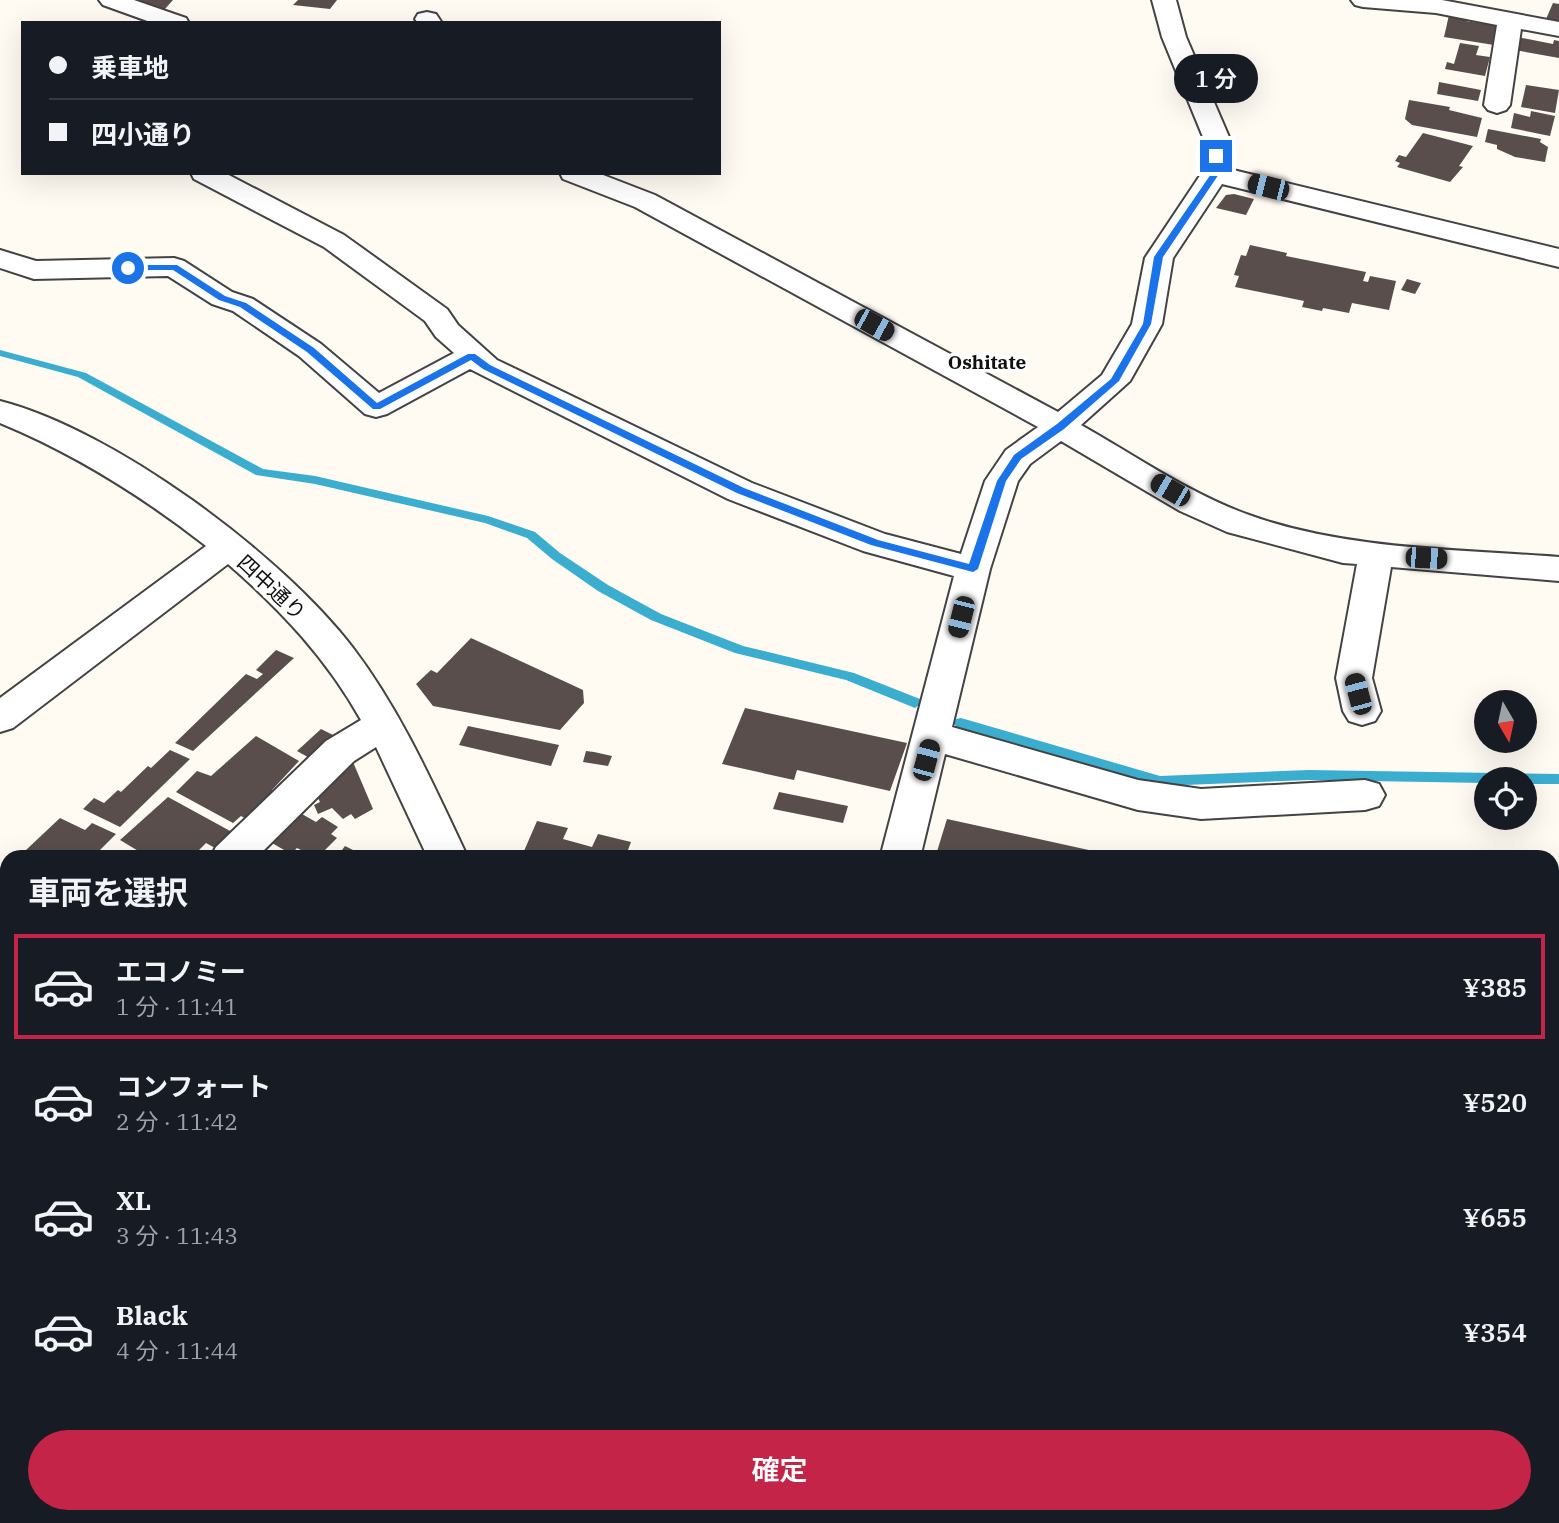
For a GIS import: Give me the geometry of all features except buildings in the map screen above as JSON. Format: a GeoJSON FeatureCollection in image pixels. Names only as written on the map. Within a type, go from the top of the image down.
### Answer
{"type":"FeatureCollection","features":[{"type":"Feature","properties":{"kind":"street"},"geometry":{"type":"LineString","coordinates":[[111,0],[171,21]]}},
{"type":"Feature","properties":{"kind":"street"},"geometry":{"type":"LineString","coordinates":[[902,850],[973,569],[1002,481],[1018,457],[1114,381],[1147,324],[1158,257],[1215,174],[1216,137],[1174,37],[1164,0]]}},
{"type":"Feature","properties":{"kind":"street"},"geometry":{"type":"LineString","coordinates":[[1363,0],[1436,6],[1559,29]]}},
{"type":"Feature","properties":{"kind":"street"},"geometry":{"type":"LineString","coordinates":[[1497,105],[1522,22],[1541,0]]}},
{"type":"Feature","properties":{"kind":"street"},"geometry":{"type":"LineString","coordinates":[[1215,174],[1559,258]]}},
{"type":"Feature","properties":{"kind":"street"},"geometry":{"type":"LineString","coordinates":[[208,175],[334,242],[436,315],[447,331],[486,367],[740,491],[875,543],[973,569]]}},
{"type":"Feature","properties":{"kind":"street"},"geometry":{"type":"LineString","coordinates":[[578,175],[645,201],[1060,426],[1192,503],[1239,524],[1343,551],[1559,569]]}},
{"type":"Feature","properties":{"kind":"street"},"geometry":{"type":"LineString","coordinates":[[0,259],[34,270],[174,267],[222,298],[243,305],[310,350],[376,407],[472,356]]}},
{"type":"Feature","properties":{"kind":"street","name":"四中通り"},"geometry":{"type":"LineString","coordinates":[[0,411],[101,458],[171,502],[293,602],[339,657],[399,751],[444,850]]}},
{"type":"Feature","properties":{"kind":"street"},"geometry":{"type":"LineString","coordinates":[[0,718],[228,547]]}},
{"type":"Feature","properties":{"kind":"street"},"geometry":{"type":"LineString","coordinates":[[1363,711],[1354,678],[1376,555]]}},
{"type":"Feature","properties":{"kind":"street"},"geometry":{"type":"LineString","coordinates":[[237,850],[340,751],[383,725]]}},
{"type":"Feature","properties":{"kind":"street"},"geometry":{"type":"LineString","coordinates":[[933,736],[1138,795],[1201,804],[1365,795]]}},
{"type":"Feature","properties":{"kind":"waterway"},"geometry":{"type":"LineString","coordinates":[[0,353],[82,375],[260,472],[315,480],[488,520],[531,535],[603,588],[656,617],[740,650],[849,676],[915,703]]}},
{"type":"Feature","properties":{"kind":"waterway"},"geometry":{"type":"LineString","coordinates":[[961,723],[1160,781],[1308,775],[1559,779]]}},
{"type":"Feature","properties":{"kind":"district","name":"Oshitate"},"geometry":{"type":"Point","coordinates":[987,362]}},
{"type":"Feature","properties":{"kind":"route"},"geometry":{"type":"LineString","coordinates":[[128,268],[174,267],[222,298],[243,305],[310,350],[376,407],[472,356],[486,367],[740,491],[875,543],[973,569],[1002,481],[1018,457],[1114,381],[1147,324],[1158,257],[1215,174],[1216,156]]}}]}
